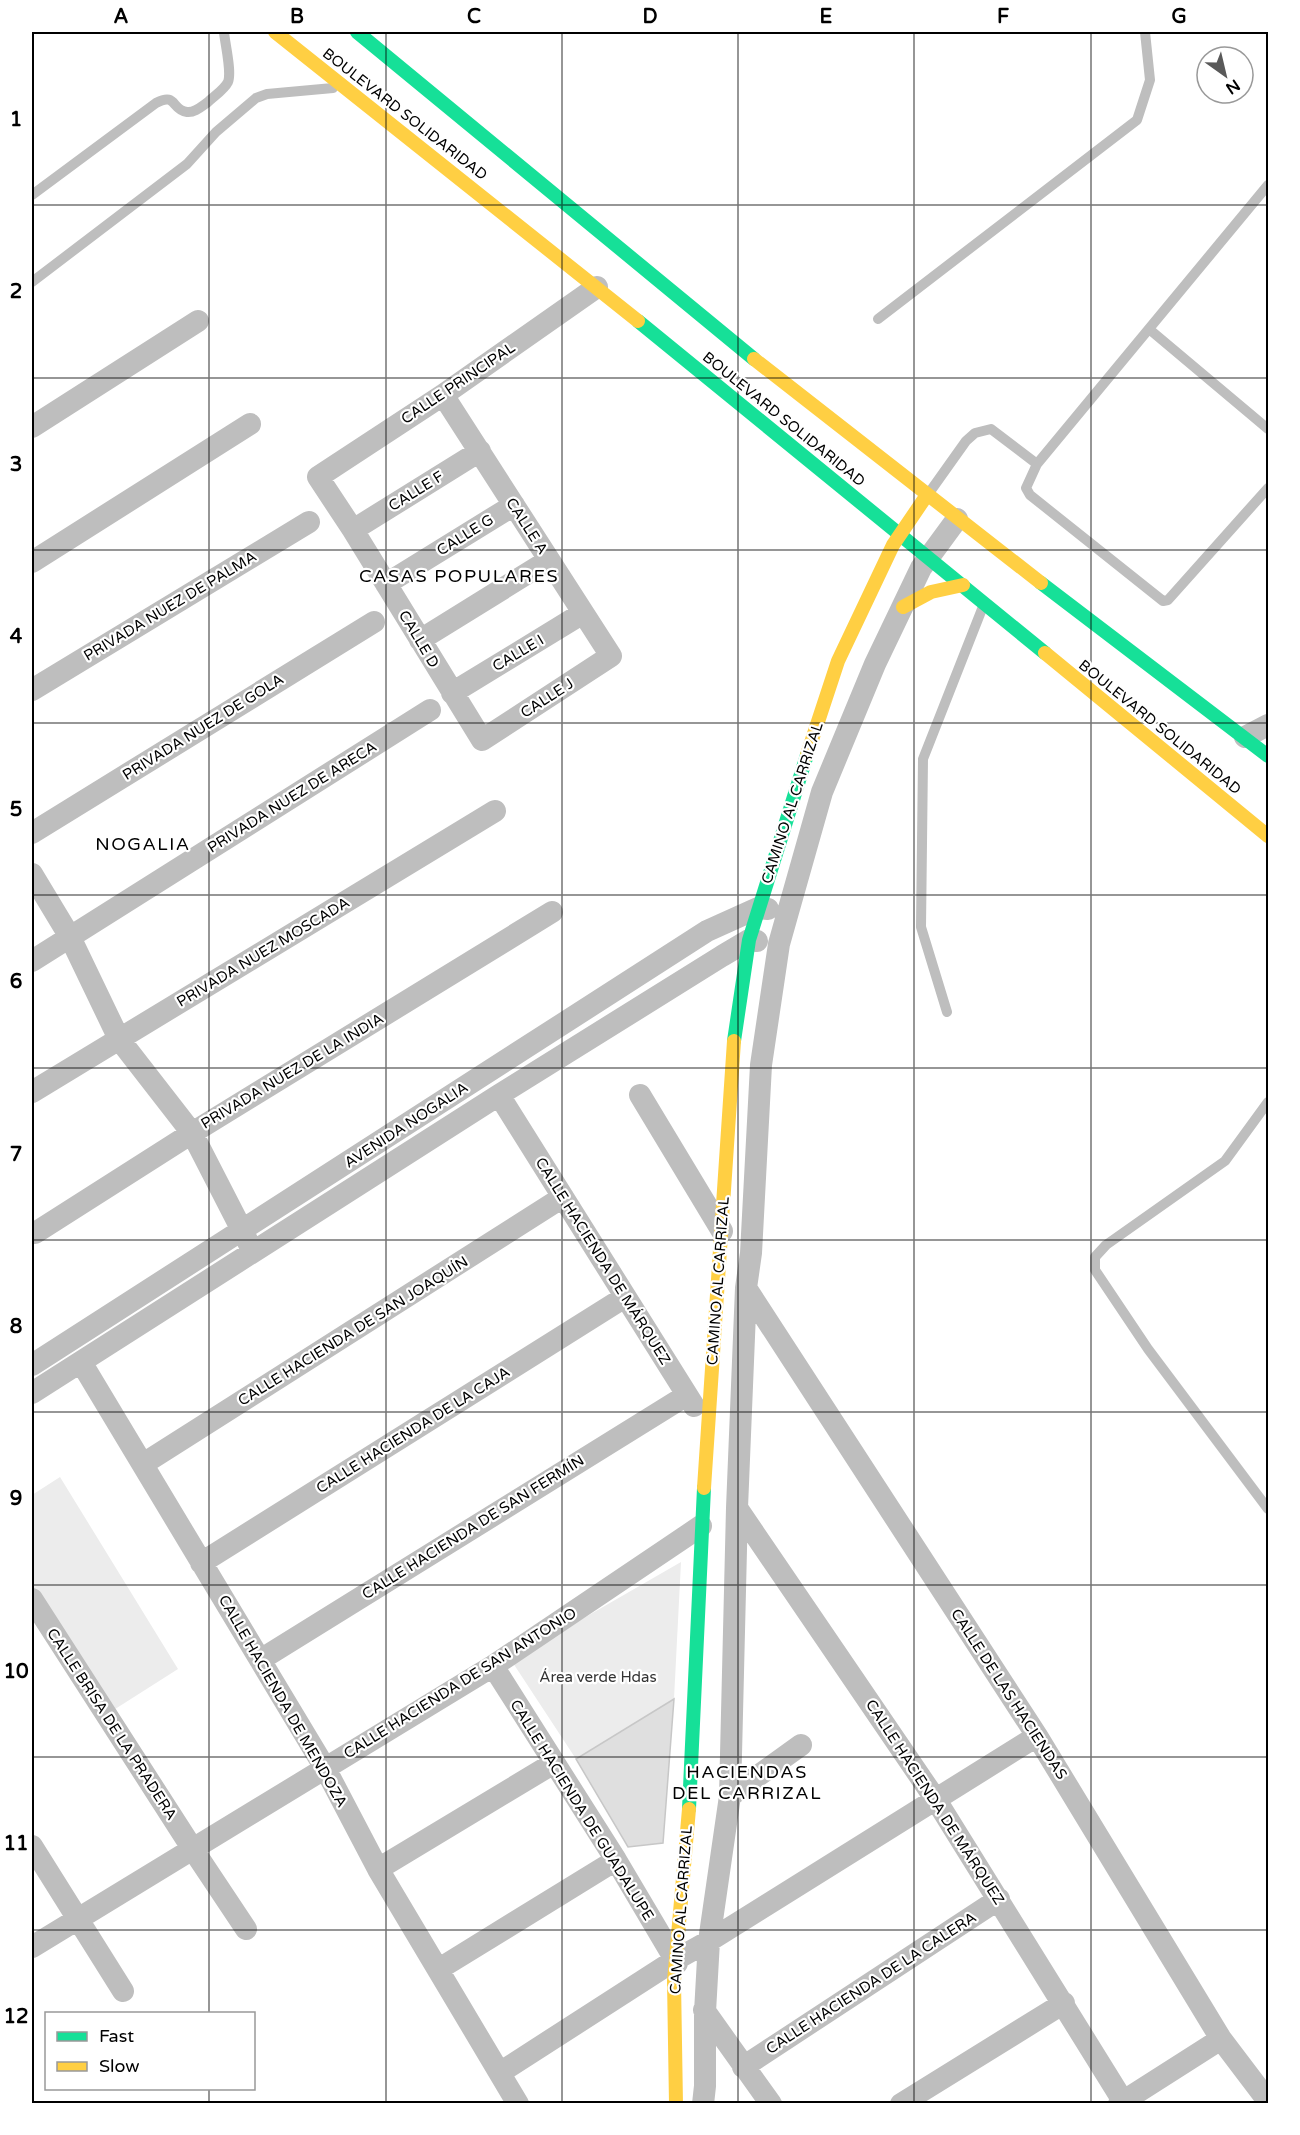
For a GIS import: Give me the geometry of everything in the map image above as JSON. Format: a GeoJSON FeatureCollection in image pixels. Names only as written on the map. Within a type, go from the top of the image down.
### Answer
{"type":"FeatureCollection","features":[{"type":"Feature","properties":{"kind":"main road","name":"BOULEVARD SOLIDARIDAD"},"geometry":{"type":"LineString","coordinates":[[275,32],[597,287],[1269,836]]}},
{"type":"Feature","properties":{"kind":"main road","name":"BOULEVARD SOLIDARIDAD"},"geometry":{"type":"LineString","coordinates":[[357,32],[756,361],[957,519],[1269,756]]}},
{"type":"Feature","properties":{"kind":"main road","name":"CAMINO AL CARRIZAL"},"geometry":{"type":"LineString","coordinates":[[676,2103],[675,1960],[688,1829],[701,1526],[734,1033],[749,940],[838,661],[899,534],[927,495]]}},
{"type":"Feature","properties":{"kind":"main road"},"geometry":{"type":"LineString","coordinates":[[903,607],[921,595],[941,587],[963,585]]}},
{"type":"Feature","properties":{"kind":"street","name":"CALLE PRINCIPAL"},"geometry":{"type":"LineString","coordinates":[[318,477],[597,287]]}},
{"type":"Feature","properties":{"kind":"street"},"geometry":{"type":"LineString","coordinates":[[32,427],[198,321]]}},
{"type":"Feature","properties":{"kind":"street","name":"CALLE A"},"geometry":{"type":"LineString","coordinates":[[443,394],[611,656]]}},
{"type":"Feature","properties":{"kind":"street"},"geometry":{"type":"LineString","coordinates":[[32,562],[250,424]]}},
{"type":"Feature","properties":{"kind":"street","name":"CALLE F"},"geometry":{"type":"LineString","coordinates":[[353,530],[480,451]]}},
{"type":"Feature","properties":{"kind":"street","name":"CALLE D"},"geometry":{"type":"LineString","coordinates":[[318,477],[482,740]]}},
{"type":"Feature","properties":{"kind":"street","name":"CALLE G"},"geometry":{"type":"LineString","coordinates":[[386,584],[514,505]]}},
{"type":"Feature","properties":{"kind":"street","name":"CAMINO AL CARRIZAL"},"geometry":{"type":"LineString","coordinates":[[703,2103],[709,1941],[730,1796],[737,1508],[746,1288],[761,1065],[779,944],[822,792],[875,664],[928,556],[957,519]]}},
{"type":"Feature","properties":{"kind":"street","name":"PRIVADA NUEZ DE PALMA"},"geometry":{"type":"LineString","coordinates":[[32,690],[309,522]]}},
{"type":"Feature","properties":{"kind":"street"},"geometry":{"type":"LineString","coordinates":[[420,640],[549,560]]}},
{"type":"Feature","properties":{"kind":"street","name":"CALLE I"},"geometry":{"type":"LineString","coordinates":[[452,693],[583,613]]}},
{"type":"Feature","properties":{"kind":"street","name":"PRIVADA NUEZ DE GOLA"},"geometry":{"type":"LineString","coordinates":[[32,833],[374,622]]}},
{"type":"Feature","properties":{"kind":"street","name":"CALLE J"},"geometry":{"type":"LineString","coordinates":[[482,740],[611,656]]}},
{"type":"Feature","properties":{"kind":"street","name":"PRIVADA NUEZ DE ARECA"},"geometry":{"type":"LineString","coordinates":[[32,961],[430,710]]}},
{"type":"Feature","properties":{"kind":"street"},"geometry":{"type":"LineString","coordinates":[[1245,737],[1269,725]]}},
{"type":"Feature","properties":{"kind":"street","name":"PRIVADA NUEZ MOSCADA"},"geometry":{"type":"LineString","coordinates":[[32,1092],[495,811]]}},
{"type":"Feature","properties":{"kind":"street"},"geometry":{"type":"LineString","coordinates":[[32,874],[70,937],[119,1039],[192,1133],[241,1231],[254,1252]]}},
{"type":"Feature","properties":{"kind":"street"},"geometry":{"type":"LineString","coordinates":[[758,908],[788,912]]}},
{"type":"Feature","properties":{"kind":"street","name":"AVENIDA NOGALIA"},"geometry":{"type":"LineString","coordinates":[[32,1365],[707,931],[758,908]]}},
{"type":"Feature","properties":{"kind":"street","name":"PRIVADA NUEZ DE LA INDIA"},"geometry":{"type":"LineString","coordinates":[[35,1233],[192,1133],[552,912]]}},
{"type":"Feature","properties":{"kind":"street"},"geometry":{"type":"LineString","coordinates":[[749,940],[779,944]]}},
{"type":"Feature","properties":{"kind":"street","name":"AVENIDA NOGALIA"},"geometry":{"type":"LineString","coordinates":[[32,1393],[499,1095],[749,940]]}},
{"type":"Feature","properties":{"kind":"street","name":"CALLE HACIENDA DE MÁRQUEZ"},"geometry":{"type":"LineString","coordinates":[[499,1095],[707,1428]]}},
{"type":"Feature","properties":{"kind":"street"},"geometry":{"type":"LineString","coordinates":[[639,1095],[722,1231]]}},
{"type":"Feature","properties":{"kind":"street","name":"CALLE HACIENDA DE SAN JOAQUÍN"},"geometry":{"type":"LineString","coordinates":[[143,1464],[563,1197]]}},
{"type":"Feature","properties":{"kind":"street","name":"CALLE DE LAS HACIENDAS"},"geometry":{"type":"LineString","coordinates":[[746,1288],[1037,1736],[1221,2039],[1269,2101]]}},
{"type":"Feature","properties":{"kind":"street","name":"CALLE HACIENDA DE LA CAJA"},"geometry":{"type":"LineString","coordinates":[[201,1563],[625,1297]]}},
{"type":"Feature","properties":{"kind":"street","name":"CALLE HACIENDA DE MENDOZA"},"geometry":{"type":"LineString","coordinates":[[81,1362],[325,1768],[378,1869],[518,2103]]}},
{"type":"Feature","properties":{"kind":"street","name":"CALLE HACIENDA DE SAN FERMÍN"},"geometry":{"type":"LineString","coordinates":[[260,1660],[687,1395]]}},
{"type":"Feature","properties":{"kind":"street","name":"CALLE HACIENDA DE MÁRQUEZ"},"geometry":{"type":"LineString","coordinates":[[737,1508],[936,1800],[1064,2003],[1121,2102]]}},
{"type":"Feature","properties":{"kind":"street","name":"CALLE HACIENDA DE SAN ANTONIO"},"geometry":{"type":"LineString","coordinates":[[32,1947],[493,1666],[701,1526]]}},
{"type":"Feature","properties":{"kind":"street"},"geometry":{"type":"LineString","coordinates":[[698,1584],[736,1582]]}},
{"type":"Feature","properties":{"kind":"street","name":"CALLE BRISA DE LA PRADERA"},"geometry":{"type":"LineString","coordinates":[[32,1599],[246,1929]]}},
{"type":"Feature","properties":{"kind":"street","name":"CALLE HACIENDA DE GUADALUPE"},"geometry":{"type":"LineString","coordinates":[[493,1666],[616,1860],[705,2012],[771,2103]]}},
{"type":"Feature","properties":{"kind":"street"},"geometry":{"type":"LineString","coordinates":[[501,2072],[675,1960],[1037,1736]]}},
{"type":"Feature","properties":{"kind":"street"},"geometry":{"type":"LineString","coordinates":[[730,1796],[801,1745]]}},
{"type":"Feature","properties":{"kind":"street"},"geometry":{"type":"LineString","coordinates":[[378,1869],[554,1763]]}},
{"type":"Feature","properties":{"kind":"street"},"geometry":{"type":"LineString","coordinates":[[32,1846],[123,1991]]}},
{"type":"Feature","properties":{"kind":"street"},"geometry":{"type":"LineString","coordinates":[[439,1969],[616,1860]]}},
{"type":"Feature","properties":{"kind":"street","name":"CALLE HACIENDA DE LA CALERA"},"geometry":{"type":"LineString","coordinates":[[743,2067],[999,1899]]}},
{"type":"Feature","properties":{"kind":"street"},"geometry":{"type":"LineString","coordinates":[[901,2103],[1064,2003]]}},
{"type":"Feature","properties":{"kind":"street"},"geometry":{"type":"LineString","coordinates":[[1121,2102],[1221,2039]]}},
{"type":"Feature","properties":{"kind":"lane"},"geometry":{"type":"LineString","coordinates":[[32,195],[156,103],[165,98],[170,99],[186,112],[194,111],[224,88],[229,81],[224,32]]}},
{"type":"Feature","properties":{"kind":"lane"},"geometry":{"type":"LineString","coordinates":[[878,319],[1137,120],[1150,80],[1145,32]]}},
{"type":"Feature","properties":{"kind":"lane"},"geometry":{"type":"LineString","coordinates":[[32,282],[187,164],[216,132],[256,98],[267,94],[344,86]]}},
{"type":"Feature","properties":{"kind":"lane"},"geometry":{"type":"LineString","coordinates":[[1269,185],[1037,464],[1026,488],[1030,495],[1163,601],[1168,600],[1269,488]]}},
{"type":"Feature","properties":{"kind":"lane"},"geometry":{"type":"LineString","coordinates":[[1149,329],[1269,429]]}},
{"type":"Feature","properties":{"kind":"lane"},"geometry":{"type":"LineString","coordinates":[[927,495],[966,441],[975,433],[991,429],[1037,464]]}},
{"type":"Feature","properties":{"kind":"lane"},"geometry":{"type":"LineString","coordinates":[[947,1012],[921,927],[923,759],[985,603]]}},
{"type":"Feature","properties":{"kind":"lane"},"geometry":{"type":"LineString","coordinates":[[1269,1102],[1225,1161],[1106,1245],[1095,1257],[1095,1270],[1142,1340],[1269,1509]]}},
{"type":"Feature","properties":{"kind":"green space"},"geometry":{"type":"Polygon","coordinates":[[[60,1477],[178,1669],[112,1711],[32,1588],[32,1495],[60,1477]]]}},
{"type":"Feature","properties":{"kind":"green space","name":"Área verde Hdas"},"geometry":{"type":"Polygon","coordinates":[[[681,1562],[674,1699],[576,1759],[511,1660],[681,1562]]]}},
{"type":"Feature","properties":{"kind":"building"},"geometry":{"type":"Polygon","coordinates":[[[674,1699],[663,1843],[628,1847],[576,1759],[674,1699]]]}},
{"type":"Feature","properties":{"kind":"traffic: fast"},"geometry":{"type":"LineString","coordinates":[[357,32],[754,359]]}},
{"type":"Feature","properties":{"kind":"traffic: fast"},"geometry":{"type":"LineString","coordinates":[[638,321],[1045,653]]}},
{"type":"Feature","properties":{"kind":"traffic: fast"},"geometry":{"type":"LineString","coordinates":[[1041,583],[1268,756]]}},
{"type":"Feature","properties":{"kind":"traffic: fast"},"geometry":{"type":"LineString","coordinates":[[734,1041],[749,940],[807,755]]}},
{"type":"Feature","properties":{"kind":"traffic: fast"},"geometry":{"type":"LineString","coordinates":[[689,1809],[704,1488]]}},
{"type":"Feature","properties":{"kind":"traffic: slow"},"geometry":{"type":"LineString","coordinates":[[275,32],[638,321]]}},
{"type":"Feature","properties":{"kind":"traffic: slow"},"geometry":{"type":"LineString","coordinates":[[754,359],[1041,583]]}},
{"type":"Feature","properties":{"kind":"traffic: slow"},"geometry":{"type":"LineString","coordinates":[[807,755],[838,661],[893,545],[927,495]]}},
{"type":"Feature","properties":{"kind":"traffic: slow"},"geometry":{"type":"LineString","coordinates":[[903,607],[931,592],[963,585]]}},
{"type":"Feature","properties":{"kind":"traffic: slow"},"geometry":{"type":"LineString","coordinates":[[1045,653],[1268,836]]}},
{"type":"Feature","properties":{"kind":"traffic: slow"},"geometry":{"type":"LineString","coordinates":[[704,1488],[734,1041]]}},
{"type":"Feature","properties":{"kind":"traffic: slow"},"geometry":{"type":"LineString","coordinates":[[676,2104],[674,1981],[689,1809]]}},
{"type":"Feature","properties":{"kind":"district","name":"CASAS POPULARES"},"geometry":{"type":"Point","coordinates":[459,576]}},
{"type":"Feature","properties":{"kind":"district","name":"NOGALIA"},"geometry":{"type":"Point","coordinates":[143,844]}},
{"type":"Feature","properties":{"kind":"district","name":"HACIENDAS DEL CARRIZAL"},"geometry":{"type":"Point","coordinates":[747,1782]}}]}
